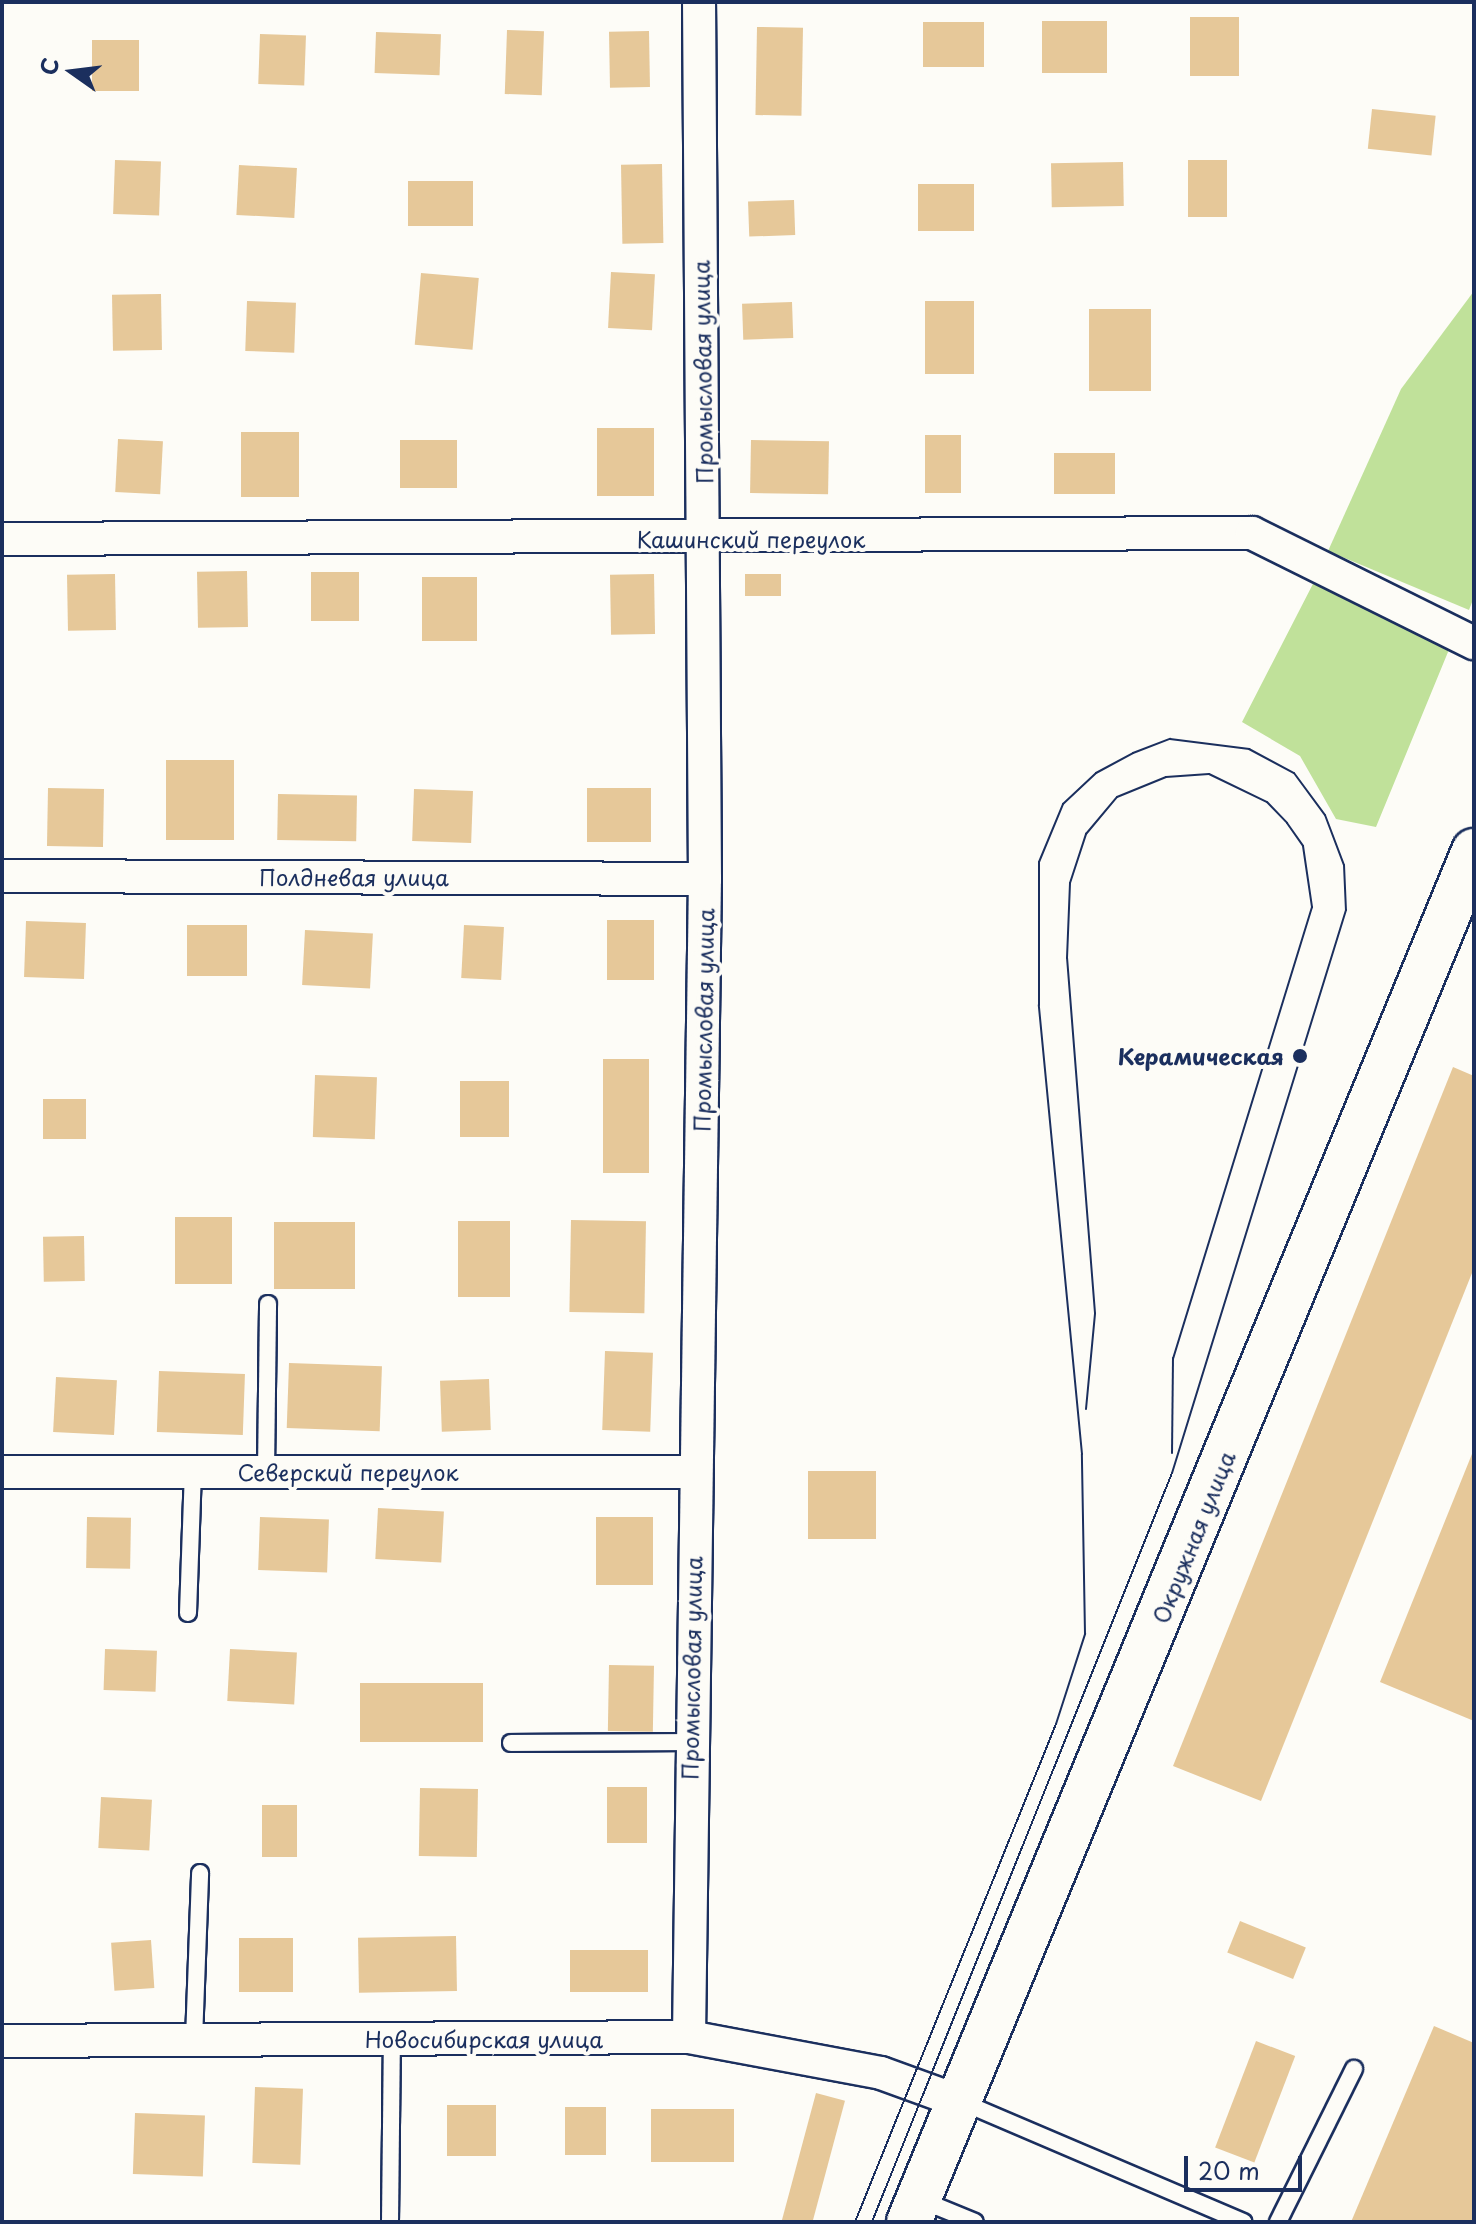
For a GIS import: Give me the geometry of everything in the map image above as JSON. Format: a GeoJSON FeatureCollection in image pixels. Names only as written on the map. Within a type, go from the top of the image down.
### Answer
{"type":"FeatureCollection","features":[{"type":"Feature","properties":{"kind":"main road","name":"Окружная улица"},"geometry":{"type":"LineString","coordinates":[[913,2210],[1474,851]]}},
{"type":"Feature","properties":{"kind":"street","name":"Промысловая улица"},"geometry":{"type":"LineString","coordinates":[[689,2037],[690,1742],[705,879],[699,2]]}},
{"type":"Feature","properties":{"kind":"street","name":"Кашинский переулок"},"geometry":{"type":"LineString","coordinates":[[2,539],[704,540],[1252,533],[1474,643]]}},
{"type":"Feature","properties":{"kind":"street","name":"Полдневая улица"},"geometry":{"type":"LineString","coordinates":[[2,876],[705,879]]}},
{"type":"Feature","properties":{"kind":"street","name":"Северский переулок"},"geometry":{"type":"LineString","coordinates":[[2,1472],[694,1472]]}},
{"type":"Feature","properties":{"kind":"street","name":"Новосибирская улица"},"geometry":{"type":"LineString","coordinates":[[2,2041],[689,2037],[881,2073],[958,2101]]}},
{"type":"Feature","properties":{"kind":"lane"},"geometry":{"type":"LineString","coordinates":[[266,1472],[268,1304]]}},
{"type":"Feature","properties":{"kind":"lane"},"geometry":{"type":"LineString","coordinates":[[188,1613],[193,1473]]}},
{"type":"Feature","properties":{"kind":"lane"},"geometry":{"type":"LineString","coordinates":[[511,1743],[690,1742]]}},
{"type":"Feature","properties":{"kind":"lane"},"geometry":{"type":"LineString","coordinates":[[194,2040],[200,1873]]}},
{"type":"Feature","properties":{"kind":"lane"},"geometry":{"type":"LineString","coordinates":[[390,2222],[392,2040]]}},
{"type":"Feature","properties":{"kind":"lane"},"geometry":{"type":"LineString","coordinates":[[1278,2222],[1354,2069]]}},
{"type":"Feature","properties":{"kind":"lane"},"geometry":{"type":"LineString","coordinates":[[958,2101],[1207,2215],[1244,2222]]}},
{"type":"Feature","properties":{"kind":"lane"},"geometry":{"type":"LineString","coordinates":[[913,2210],[975,2222]]}},
{"type":"Feature","properties":{"kind":"green space"},"geometry":{"type":"Polygon","coordinates":[[[1474,291],[1474,597],[1469,610],[1328,551],[1401,389],[1474,291]]]}},
{"type":"Feature","properties":{"kind":"green space"},"geometry":{"type":"Polygon","coordinates":[[[1316,578],[1455,635],[1376,827],[1336,819],[1300,756],[1242,722],[1316,578]]]}},
{"type":"Feature","properties":{"kind":"building"},"geometry":{"type":"Polygon","coordinates":[[[1190,17],[1239,17],[1239,76],[1190,76],[1190,17]]]}},
{"type":"Feature","properties":{"kind":"building"},"geometry":{"type":"Polygon","coordinates":[[[1042,21],[1107,21],[1107,73],[1042,73],[1042,21]]]}},
{"type":"Feature","properties":{"kind":"building"},"geometry":{"type":"Polygon","coordinates":[[[923,22],[984,22],[984,67],[923,67],[923,22]]]}},
{"type":"Feature","properties":{"kind":"building"},"geometry":{"type":"Polygon","coordinates":[[[757,27],[803,28],[801,116],[755,115],[757,27]]]}},
{"type":"Feature","properties":{"kind":"building"},"geometry":{"type":"Polygon","coordinates":[[[507,30],[544,31],[542,95],[505,94],[507,30]]]}},
{"type":"Feature","properties":{"kind":"building"},"geometry":{"type":"Polygon","coordinates":[[[649,31],[650,87],[610,88],[609,32],[649,31]]]}},
{"type":"Feature","properties":{"kind":"building"},"geometry":{"type":"Polygon","coordinates":[[[376,32],[441,34],[440,75],[375,73],[376,32]]]}},
{"type":"Feature","properties":{"kind":"building"},"geometry":{"type":"Polygon","coordinates":[[[260,34],[306,36],[304,86],[258,84],[260,34]]]}},
{"type":"Feature","properties":{"kind":"building"},"geometry":{"type":"Polygon","coordinates":[[[92,40],[139,40],[139,91],[92,91],[92,40]]]}},
{"type":"Feature","properties":{"kind":"building"},"geometry":{"type":"Polygon","coordinates":[[[1372,109],[1436,116],[1431,155],[1368,149],[1372,109]]]}},
{"type":"Feature","properties":{"kind":"building"},"geometry":{"type":"Polygon","coordinates":[[[115,160],[161,162],[159,216],[113,214],[115,160]]]}},
{"type":"Feature","properties":{"kind":"building"},"geometry":{"type":"Polygon","coordinates":[[[1188,160],[1227,160],[1227,217],[1188,217],[1188,160]]]}},
{"type":"Feature","properties":{"kind":"building"},"geometry":{"type":"Polygon","coordinates":[[[1123,162],[1124,206],[1052,207],[1051,163],[1123,162]]]}},
{"type":"Feature","properties":{"kind":"building"},"geometry":{"type":"Polygon","coordinates":[[[662,164],[663,243],[622,244],[621,165],[662,164]]]}},
{"type":"Feature","properties":{"kind":"building"},"geometry":{"type":"Polygon","coordinates":[[[239,165],[297,168],[294,218],[236,215],[239,165]]]}},
{"type":"Feature","properties":{"kind":"building"},"geometry":{"type":"Polygon","coordinates":[[[408,181],[473,181],[473,226],[408,226],[408,181]]]}},
{"type":"Feature","properties":{"kind":"building"},"geometry":{"type":"Polygon","coordinates":[[[918,184],[974,184],[974,231],[918,231],[918,184]]]}},
{"type":"Feature","properties":{"kind":"building"},"geometry":{"type":"Polygon","coordinates":[[[794,200],[795,235],[749,237],[748,202],[794,200]]]}},
{"type":"Feature","properties":{"kind":"building"},"geometry":{"type":"Polygon","coordinates":[[[611,272],[655,274],[652,330],[608,328],[611,272]]]}},
{"type":"Feature","properties":{"kind":"building"},"geometry":{"type":"Polygon","coordinates":[[[421,273],[479,278],[473,350],[415,345],[421,273]]]}},
{"type":"Feature","properties":{"kind":"building"},"geometry":{"type":"Polygon","coordinates":[[[161,294],[162,350],[113,351],[112,295],[161,294]]]}},
{"type":"Feature","properties":{"kind":"building"},"geometry":{"type":"Polygon","coordinates":[[[247,301],[296,303],[294,353],[245,351],[247,301]]]}},
{"type":"Feature","properties":{"kind":"building"},"geometry":{"type":"Polygon","coordinates":[[[925,301],[974,301],[974,374],[925,374],[925,301]]]}},
{"type":"Feature","properties":{"kind":"building"},"geometry":{"type":"Polygon","coordinates":[[[792,302],[793,338],[743,340],[742,304],[792,302]]]}},
{"type":"Feature","properties":{"kind":"building"},"geometry":{"type":"Polygon","coordinates":[[[1089,309],[1151,309],[1151,391],[1089,391],[1089,309]]]}},
{"type":"Feature","properties":{"kind":"building"},"geometry":{"type":"Polygon","coordinates":[[[597,428],[654,428],[654,496],[597,496],[597,428]]]}},
{"type":"Feature","properties":{"kind":"building"},"geometry":{"type":"Polygon","coordinates":[[[241,432],[299,432],[299,497],[241,497],[241,432]]]}},
{"type":"Feature","properties":{"kind":"building"},"geometry":{"type":"Polygon","coordinates":[[[925,435],[961,435],[961,493],[925,493],[925,435]]]}},
{"type":"Feature","properties":{"kind":"building"},"geometry":{"type":"Polygon","coordinates":[[[118,439],[163,441],[160,494],[115,492],[118,439]]]}},
{"type":"Feature","properties":{"kind":"building"},"geometry":{"type":"Polygon","coordinates":[[[400,440],[457,440],[457,488],[400,488],[400,440]]]}},
{"type":"Feature","properties":{"kind":"building"},"geometry":{"type":"Polygon","coordinates":[[[751,440],[829,441],[828,494],[750,493],[751,440]]]}},
{"type":"Feature","properties":{"kind":"building"},"geometry":{"type":"Polygon","coordinates":[[[1054,453],[1115,453],[1115,494],[1054,494],[1054,453]]]}},
{"type":"Feature","properties":{"kind":"building"},"geometry":{"type":"Polygon","coordinates":[[[247,571],[248,627],[198,628],[197,572],[247,571]]]}},
{"type":"Feature","properties":{"kind":"building"},"geometry":{"type":"Polygon","coordinates":[[[311,572],[359,572],[359,621],[311,621],[311,572]]]}},
{"type":"Feature","properties":{"kind":"building"},"geometry":{"type":"Polygon","coordinates":[[[115,574],[116,630],[68,631],[67,575],[115,574]]]}},
{"type":"Feature","properties":{"kind":"building"},"geometry":{"type":"Polygon","coordinates":[[[654,574],[655,634],[611,635],[610,575],[654,574]]]}},
{"type":"Feature","properties":{"kind":"building"},"geometry":{"type":"Polygon","coordinates":[[[745,574],[781,574],[781,596],[745,596],[745,574]]]}},
{"type":"Feature","properties":{"kind":"building"},"geometry":{"type":"Polygon","coordinates":[[[422,577],[477,577],[477,641],[422,641],[422,577]]]}},
{"type":"Feature","properties":{"kind":"building"},"geometry":{"type":"Polygon","coordinates":[[[166,760],[234,760],[234,840],[166,840],[166,760]]]}},
{"type":"Feature","properties":{"kind":"building"},"geometry":{"type":"Polygon","coordinates":[[[48,788],[104,789],[103,847],[47,846],[48,788]]]}},
{"type":"Feature","properties":{"kind":"building"},"geometry":{"type":"Polygon","coordinates":[[[587,788],[651,788],[651,842],[587,842],[587,788]]]}},
{"type":"Feature","properties":{"kind":"building"},"geometry":{"type":"Polygon","coordinates":[[[414,789],[473,791],[471,843],[412,841],[414,789]]]}},
{"type":"Feature","properties":{"kind":"building"},"geometry":{"type":"Polygon","coordinates":[[[278,794],[357,795],[356,841],[277,840],[278,794]]]}},
{"type":"Feature","properties":{"kind":"building"},"geometry":{"type":"Polygon","coordinates":[[[607,920],[654,920],[654,980],[607,980],[607,920]]]}},
{"type":"Feature","properties":{"kind":"building"},"geometry":{"type":"Polygon","coordinates":[[[26,921],[86,923],[84,979],[24,977],[26,921]]]}},
{"type":"Feature","properties":{"kind":"building"},"geometry":{"type":"Polygon","coordinates":[[[187,925],[247,925],[247,976],[187,976],[187,925]]]}},
{"type":"Feature","properties":{"kind":"building"},"geometry":{"type":"Polygon","coordinates":[[[464,925],[504,927],[501,980],[461,978],[464,925]]]}},
{"type":"Feature","properties":{"kind":"building"},"geometry":{"type":"Polygon","coordinates":[[[305,930],[373,934],[370,988],[302,985],[305,930]]]}},
{"type":"Feature","properties":{"kind":"building"},"geometry":{"type":"Polygon","coordinates":[[[603,1059],[649,1059],[649,1173],[603,1173],[603,1059]]]}},
{"type":"Feature","properties":{"kind":"building"},"geometry":{"type":"Polygon","coordinates":[[[1453,1067],[1474,1076],[1474,1268],[1261,1801],[1173,1766],[1453,1067]]]}},
{"type":"Feature","properties":{"kind":"building"},"geometry":{"type":"Polygon","coordinates":[[[315,1075],[377,1077],[375,1139],[313,1137],[315,1075]]]}},
{"type":"Feature","properties":{"kind":"building"},"geometry":{"type":"Polygon","coordinates":[[[460,1081],[509,1081],[509,1137],[460,1137],[460,1081]]]}},
{"type":"Feature","properties":{"kind":"building"},"geometry":{"type":"Polygon","coordinates":[[[43,1099],[86,1099],[86,1139],[43,1139],[43,1099]]]}},
{"type":"Feature","properties":{"kind":"building"},"geometry":{"type":"Polygon","coordinates":[[[175,1217],[232,1217],[232,1284],[175,1284],[175,1217]]]}},
{"type":"Feature","properties":{"kind":"building"},"geometry":{"type":"Polygon","coordinates":[[[571,1220],[646,1221],[644,1313],[569,1312],[571,1220]]]}},
{"type":"Feature","properties":{"kind":"building"},"geometry":{"type":"Polygon","coordinates":[[[458,1221],[510,1221],[510,1297],[458,1297],[458,1221]]]}},
{"type":"Feature","properties":{"kind":"building"},"geometry":{"type":"Polygon","coordinates":[[[274,1222],[355,1222],[355,1289],[274,1289],[274,1222]]]}},
{"type":"Feature","properties":{"kind":"building"},"geometry":{"type":"Polygon","coordinates":[[[84,1236],[85,1281],[44,1282],[43,1237],[84,1236]]]}},
{"type":"Feature","properties":{"kind":"building"},"geometry":{"type":"Polygon","coordinates":[[[605,1351],[653,1353],[650,1432],[602,1430],[605,1351]]]}},
{"type":"Feature","properties":{"kind":"building"},"geometry":{"type":"Polygon","coordinates":[[[289,1363],[382,1366],[380,1431],[287,1428],[289,1363]]]}},
{"type":"Feature","properties":{"kind":"building"},"geometry":{"type":"Polygon","coordinates":[[[159,1371],[245,1374],[243,1435],[157,1432],[159,1371]]]}},
{"type":"Feature","properties":{"kind":"building"},"geometry":{"type":"Polygon","coordinates":[[[56,1377],[117,1380],[114,1435],[53,1432],[56,1377]]]}},
{"type":"Feature","properties":{"kind":"building"},"geometry":{"type":"Polygon","coordinates":[[[489,1379],[491,1430],[442,1432],[440,1381],[489,1379]]]}},
{"type":"Feature","properties":{"kind":"building"},"geometry":{"type":"Polygon","coordinates":[[[1474,1449],[1474,1721],[1380,1682],[1474,1449]]]}},
{"type":"Feature","properties":{"kind":"building"},"geometry":{"type":"Polygon","coordinates":[[[808,1471],[876,1471],[876,1539],[808,1539],[808,1471]]]}},
{"type":"Feature","properties":{"kind":"building"},"geometry":{"type":"Polygon","coordinates":[[[378,1508],[444,1511],[441,1562],[375,1559],[378,1508]]]}},
{"type":"Feature","properties":{"kind":"building"},"geometry":{"type":"Polygon","coordinates":[[[87,1517],[131,1518],[130,1569],[86,1568],[87,1517]]]}},
{"type":"Feature","properties":{"kind":"building"},"geometry":{"type":"Polygon","coordinates":[[[260,1517],[329,1519],[327,1572],[258,1570],[260,1517]]]}},
{"type":"Feature","properties":{"kind":"building"},"geometry":{"type":"Polygon","coordinates":[[[596,1517],[653,1517],[653,1585],[596,1585],[596,1517]]]}},
{"type":"Feature","properties":{"kind":"building"},"geometry":{"type":"Polygon","coordinates":[[[105,1649],[157,1651],[156,1692],[104,1690],[105,1649]]]}},
{"type":"Feature","properties":{"kind":"building"},"geometry":{"type":"Polygon","coordinates":[[[230,1649],[297,1653],[294,1704],[227,1701],[230,1649]]]}},
{"type":"Feature","properties":{"kind":"building"},"geometry":{"type":"Polygon","coordinates":[[[609,1665],[654,1666],[653,1732],[608,1731],[609,1665]]]}},
{"type":"Feature","properties":{"kind":"building"},"geometry":{"type":"Polygon","coordinates":[[[360,1683],[483,1683],[483,1742],[360,1742],[360,1683]]]}},
{"type":"Feature","properties":{"kind":"building"},"geometry":{"type":"Polygon","coordinates":[[[607,1787],[647,1787],[647,1843],[607,1843],[607,1787]]]}},
{"type":"Feature","properties":{"kind":"building"},"geometry":{"type":"Polygon","coordinates":[[[420,1788],[478,1789],[477,1857],[419,1856],[420,1788]]]}},
{"type":"Feature","properties":{"kind":"building"},"geometry":{"type":"Polygon","coordinates":[[[101,1797],[152,1800],[149,1851],[98,1848],[101,1797]]]}},
{"type":"Feature","properties":{"kind":"building"},"geometry":{"type":"Polygon","coordinates":[[[262,1805],[297,1805],[297,1857],[262,1857],[262,1805]]]}},
{"type":"Feature","properties":{"kind":"building"},"geometry":{"type":"Polygon","coordinates":[[[1240,1921],[1306,1948],[1293,1979],[1227,1953],[1240,1921]]]}},
{"type":"Feature","properties":{"kind":"building"},"geometry":{"type":"Polygon","coordinates":[[[456,1936],[457,1991],[359,1993],[358,1938],[456,1936]]]}},
{"type":"Feature","properties":{"kind":"building"},"geometry":{"type":"Polygon","coordinates":[[[239,1938],[293,1938],[293,1992],[239,1992],[239,1938]]]}},
{"type":"Feature","properties":{"kind":"building"},"geometry":{"type":"Polygon","coordinates":[[[151,1940],[154,1988],[114,1991],[111,1943],[151,1940]]]}},
{"type":"Feature","properties":{"kind":"building"},"geometry":{"type":"Polygon","coordinates":[[[570,1950],[648,1950],[648,1992],[570,1992],[570,1950]]]}},
{"type":"Feature","properties":{"kind":"building"},"geometry":{"type":"Polygon","coordinates":[[[1434,2026],[1474,2043],[1474,2222],[1351,2222],[1434,2026]]]}},
{"type":"Feature","properties":{"kind":"building"},"geometry":{"type":"Polygon","coordinates":[[[1256,2041],[1295,2056],[1254,2162],[1215,2147],[1256,2041]]]}},
{"type":"Feature","properties":{"kind":"building"},"geometry":{"type":"Polygon","coordinates":[[[255,2087],[303,2089],[300,2165],[252,2163],[255,2087]]]}},
{"type":"Feature","properties":{"kind":"building"},"geometry":{"type":"Polygon","coordinates":[[[816,2093],[845,2101],[812,2222],[782,2221],[816,2093]]]}},
{"type":"Feature","properties":{"kind":"building"},"geometry":{"type":"Polygon","coordinates":[[[447,2105],[496,2105],[496,2156],[447,2156],[447,2105]]]}},
{"type":"Feature","properties":{"kind":"building"},"geometry":{"type":"Polygon","coordinates":[[[565,2107],[606,2107],[606,2155],[565,2155],[565,2107]]]}},
{"type":"Feature","properties":{"kind":"building"},"geometry":{"type":"Polygon","coordinates":[[[651,2109],[734,2109],[734,2162],[651,2162],[651,2109]]]}},
{"type":"Feature","properties":{"kind":"building"},"geometry":{"type":"Polygon","coordinates":[[[135,2113],[205,2115],[203,2176],[133,2174],[135,2113]]]}},
{"type":"Feature","properties":{"kind":"tram line"},"geometry":{"type":"LineString","coordinates":[[855,2222],[1056,1724],[1085,1634],[1082,1454],[1039,1005],[1039,862],[1063,804],[1096,773],[1133,753],[1170,739],[1249,749],[1294,773],[1325,815],[1344,865],[1346,910],[1172,1473],[872,2222]]}},
{"type":"Feature","properties":{"kind":"tram line"},"geometry":{"type":"LineString","coordinates":[[1086,1409],[1095,1313],[1067,958],[1070,883],[1086,834],[1117,797],[1166,777],[1209,774],[1267,802],[1287,823],[1303,846],[1312,907],[1173,1358],[1172,1453]]}},
{"type":"Feature","properties":{"kind":"place","name":"Керамическая"},"geometry":{"type":"Point","coordinates":[1300,1056]}}]}
